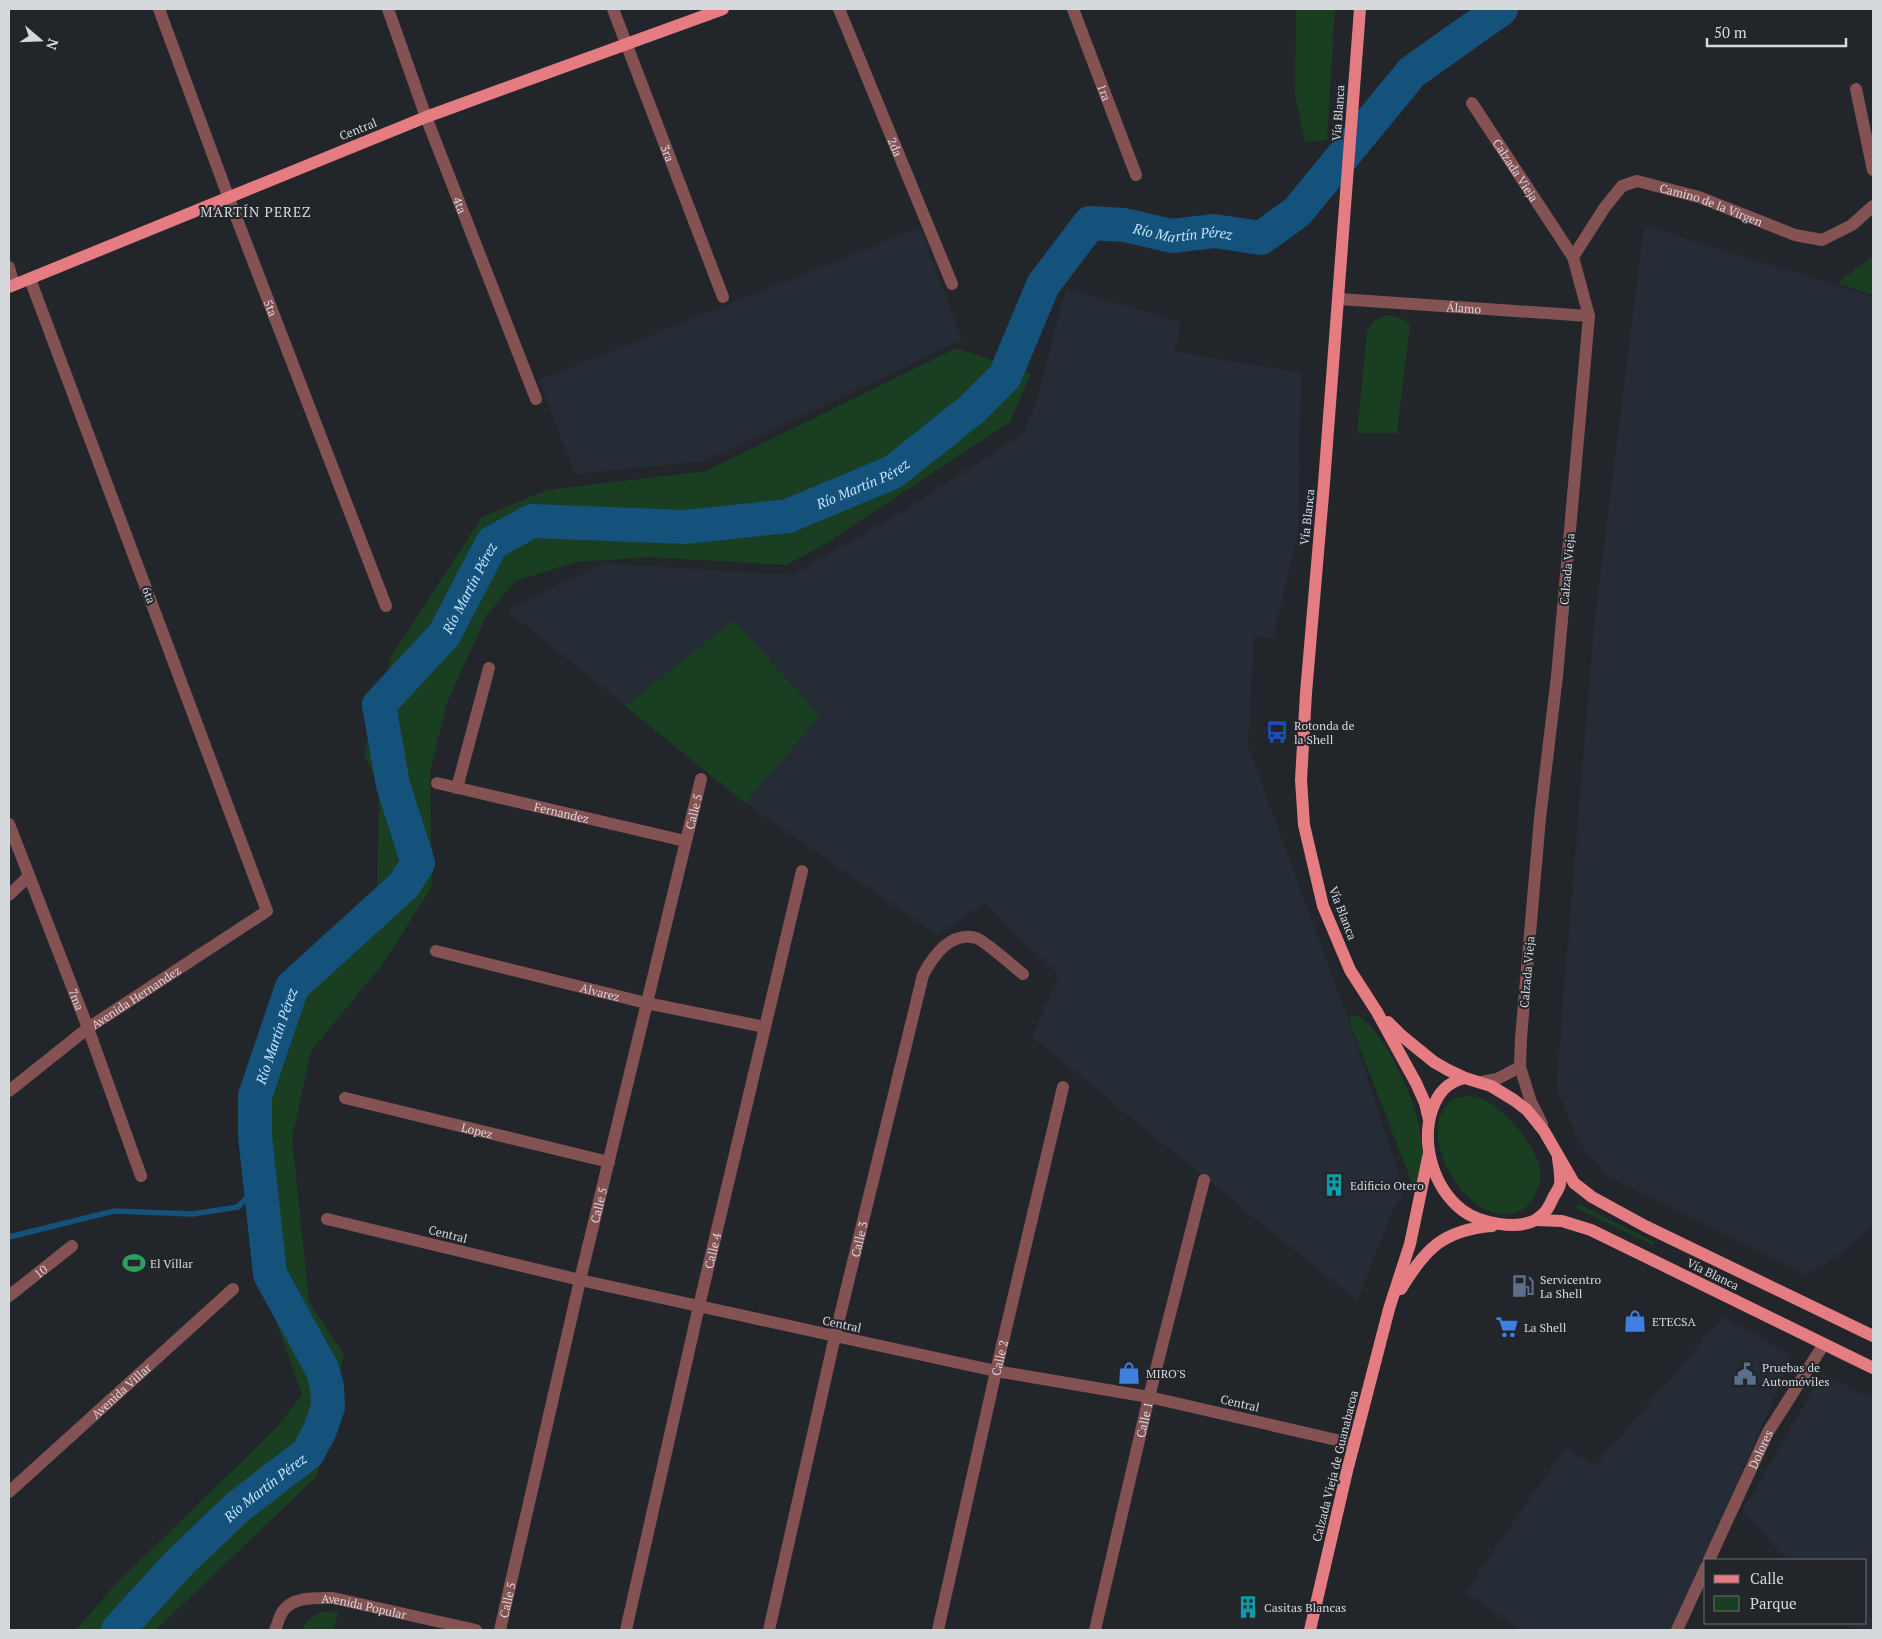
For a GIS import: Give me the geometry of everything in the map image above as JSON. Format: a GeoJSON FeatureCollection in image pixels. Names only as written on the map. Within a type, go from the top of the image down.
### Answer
{"type":"FeatureCollection","features":[{"type":"Feature","properties":{"kind":"main road","name":"Central"},"geometry":{"type":"LineString","coordinates":[[12,286],[228,196],[426,117],[723,9]]}},
{"type":"Feature","properties":{"kind":"main road","name":"Vía Blanca"},"geometry":{"type":"LineString","coordinates":[[1360,9],[1306,693],[1301,780],[1304,825],[1323,906],[1350,970],[1377,1012],[1416,1083],[1425,1103],[1429,1120]]}},
{"type":"Feature","properties":{"kind":"main road","name":"Vía Blanca"},"geometry":{"type":"LineString","coordinates":[[1377,1012],[1402,1036],[1434,1062],[1465,1078]]}},
{"type":"Feature","properties":{"kind":"main road"},"geometry":{"type":"LineString","coordinates":[[1389,1308],[1419,1261],[1429,1249],[1440,1241],[1472,1228],[1524,1224],[1536,1220],[1547,1210],[1560,1184],[1558,1155],[1536,1120],[1527,1110],[1502,1092],[1481,1082],[1465,1078],[1446,1086],[1434,1104],[1429,1120],[1429,1153],[1440,1182],[1448,1196],[1461,1210],[1479,1219],[1507,1225]]}},
{"type":"Feature","properties":{"kind":"main road"},"geometry":{"type":"LineString","coordinates":[[1389,1308],[1410,1244],[1429,1153]]}},
{"type":"Feature","properties":{"kind":"main road","name":"Vía Blanca"},"geometry":{"type":"LineString","coordinates":[[1558,1155],[1574,1182],[1592,1197],[1645,1226],[1873,1336]]}},
{"type":"Feature","properties":{"kind":"main road","name":"Vía Blanca"},"geometry":{"type":"LineString","coordinates":[[1536,1220],[1562,1221],[1590,1230],[1873,1368]]}},
{"type":"Feature","properties":{"kind":"main road","name":"Calzada Vieja de Guanabacoa"},"geometry":{"type":"LineString","coordinates":[[1310,1630],[1354,1444],[1389,1308]]}},
{"type":"Feature","properties":{"kind":"street","name":"5ta"},"geometry":{"type":"LineString","coordinates":[[159,9],[228,196],[386,606]]}},
{"type":"Feature","properties":{"kind":"street","name":"4ta"},"geometry":{"type":"LineString","coordinates":[[388,9],[426,117],[536,399]]}},
{"type":"Feature","properties":{"kind":"street","name":"3ra"},"geometry":{"type":"LineString","coordinates":[[613,9],[723,297]]}},
{"type":"Feature","properties":{"kind":"street","name":"2da"},"geometry":{"type":"LineString","coordinates":[[839,9],[952,284]]}},
{"type":"Feature","properties":{"kind":"street","name":"1ra"},"geometry":{"type":"LineString","coordinates":[[1073,9],[1136,175]]}},
{"type":"Feature","properties":{"kind":"street"},"geometry":{"type":"LineString","coordinates":[[1856,89],[1873,170]]}},
{"type":"Feature","properties":{"kind":"street","name":"Calzada Vieja"},"geometry":{"type":"LineString","coordinates":[[1472,103],[1573,257],[1589,316],[1557,676],[1540,818],[1520,1067],[1536,1112],[1558,1155]]}},
{"type":"Feature","properties":{"kind":"street","name":"Camino de la Virgen"},"geometry":{"type":"LineString","coordinates":[[1573,257],[1605,207],[1622,186],[1637,181],[1699,197],[1795,235],[1822,240],[1852,225],[1873,206]]}},
{"type":"Feature","properties":{"kind":"street"},"geometry":{"type":"LineString","coordinates":[[9,267],[12,286]]}},
{"type":"Feature","properties":{"kind":"street","name":"6ta"},"geometry":{"type":"LineString","coordinates":[[30,279],[267,911]]}},
{"type":"Feature","properties":{"kind":"street","name":"Álamo"},"geometry":{"type":"LineString","coordinates":[[1338,299],[1589,316]]}},
{"type":"Feature","properties":{"kind":"street"},"geometry":{"type":"LineString","coordinates":[[457,788],[489,668]]}},
{"type":"Feature","properties":{"kind":"street","name":"Calle 5"},"geometry":{"type":"LineString","coordinates":[[500,1630],[580,1280],[701,780]]}},
{"type":"Feature","properties":{"kind":"street","name":"Fernandez"},"geometry":{"type":"LineString","coordinates":[[437,783],[685,841]]}},
{"type":"Feature","properties":{"kind":"street","name":"7ma"},"geometry":{"type":"LineString","coordinates":[[9,824],[88,1028],[141,1176]]}},
{"type":"Feature","properties":{"kind":"street","name":"Calle 4"},"geometry":{"type":"LineString","coordinates":[[626,1630],[699,1306],[802,871]]}},
{"type":"Feature","properties":{"kind":"street"},"geometry":{"type":"LineString","coordinates":[[9,895],[29,876]]}},
{"type":"Feature","properties":{"kind":"street","name":"Avenida Hernandez"},"geometry":{"type":"LineString","coordinates":[[9,1091],[88,1028],[267,911]]}},
{"type":"Feature","properties":{"kind":"street","name":"Calle 3"},"geometry":{"type":"LineString","coordinates":[[769,1630],[835,1336],[922,975],[932,958],[946,944],[966,937],[978,938],[1023,974]]}},
{"type":"Feature","properties":{"kind":"street","name":"Alvarez"},"geometry":{"type":"LineString","coordinates":[[436,952],[646,1003],[765,1027]]}},
{"type":"Feature","properties":{"kind":"street"},"geometry":{"type":"LineString","coordinates":[[1481,1082],[1497,1079],[1520,1067]]}},
{"type":"Feature","properties":{"kind":"street","name":"Calle 2"},"geometry":{"type":"LineString","coordinates":[[938,1630],[996,1371],[1063,1088]]}},
{"type":"Feature","properties":{"kind":"street","name":"Lopez"},"geometry":{"type":"LineString","coordinates":[[345,1098],[609,1162]]}},
{"type":"Feature","properties":{"kind":"street","name":"Calle 1"},"geometry":{"type":"LineString","coordinates":[[1095,1630],[1149,1397],[1204,1180]]}},
{"type":"Feature","properties":{"kind":"street","name":"Central"},"geometry":{"type":"LineString","coordinates":[[327,1219],[580,1280],[835,1336],[996,1371],[1149,1397],[1354,1444]]}},
{"type":"Feature","properties":{"kind":"street","name":"10"},"geometry":{"type":"LineString","coordinates":[[9,1296],[72,1246]]}},
{"type":"Feature","properties":{"kind":"street","name":"Avenida Villar"},"geometry":{"type":"LineString","coordinates":[[9,1492],[233,1288]]}},
{"type":"Feature","properties":{"kind":"street","name":"Dolores"},"geometry":{"type":"LineString","coordinates":[[1709,1559],[1768,1432],[1824,1344]]}},
{"type":"Feature","properties":{"kind":"street"},"geometry":{"type":"LineString","coordinates":[[1676,1630],[1704,1571]]}},
{"type":"Feature","properties":{"kind":"street","name":"Avenida Popular"},"geometry":{"type":"LineString","coordinates":[[275,1630],[283,1610],[301,1600],[319,1598],[333,1598],[476,1630]]}},
{"type":"Feature","properties":{"kind":"shaded area"},"geometry":{"type":"Polygon","coordinates":[[[1644,225],[1873,297],[1873,1226],[1824,1266],[1805,1275],[1605,1174],[1579,1142],[1556,1087],[1595,617],[1644,225]]]}},
{"type":"Feature","properties":{"kind":"shaded area"},"geometry":{"type":"Polygon","coordinates":[[[920,227],[962,340],[706,461],[575,474],[539,380],[920,227]]]}},
{"type":"Feature","properties":{"kind":"shaded area"},"geometry":{"type":"Polygon","coordinates":[[[1066,288],[1181,322],[1175,351],[1301,373],[1298,533],[1273,638],[1254,636],[1248,746],[1353,1033],[1404,1191],[1392,1212],[1357,1301],[1032,1037],[1059,975],[984,903],[937,935],[745,803],[507,610],[605,563],[792,575],[897,515],[1024,433],[1038,396],[1066,288]]]}},
{"type":"Feature","properties":{"kind":"shaded area"},"geometry":{"type":"Polygon","coordinates":[[[1723,1317],[1792,1355],[1675,1630],[1520,1630],[1465,1592],[1566,1447],[1595,1466],[1723,1317]]]}},
{"type":"Feature","properties":{"kind":"shaded area"},"geometry":{"type":"Polygon","coordinates":[[[1822,1374],[1873,1398],[1873,1630],[1853,1630],[1847,1624],[1867,1624],[1867,1559],[1787,1559],[1742,1512],[1822,1374]]]}},
{"type":"Feature","properties":{"kind":"green space"},"geometry":{"type":"Polygon","coordinates":[[[1296,9],[1335,9],[1327,140],[1305,142],[1295,94],[1296,9]]]}},
{"type":"Feature","properties":{"kind":"green space"},"geometry":{"type":"Polygon","coordinates":[[[1873,256],[1873,295],[1837,283],[1873,256]]]}},
{"type":"Feature","properties":{"kind":"green space"},"geometry":{"type":"Polygon","coordinates":[[[1390,315],[1405,320],[1410,326],[1397,433],[1357,433],[1367,332],[1376,320],[1390,315]]]}},
{"type":"Feature","properties":{"kind":"green space"},"geometry":{"type":"Polygon","coordinates":[[[957,348],[1031,374],[1010,422],[820,547],[786,565],[649,557],[577,562],[515,581],[486,617],[448,700],[430,772],[432,887],[381,966],[311,1051],[292,1137],[309,1302],[344,1354],[317,1476],[156,1630],[76,1630],[117,1583],[277,1427],[302,1395],[268,1299],[253,1273],[244,1140],[303,959],[377,888],[379,786],[364,754],[392,655],[482,517],[547,490],[706,471],[957,348]]]}},
{"type":"Feature","properties":{"kind":"green space"},"geometry":{"type":"Polygon","coordinates":[[[734,620],[820,716],[745,803],[625,706],[734,620]]]}},
{"type":"Feature","properties":{"kind":"green space"},"geometry":{"type":"Polygon","coordinates":[[[1351,1015],[1361,1018],[1382,1041],[1401,1075],[1414,1106],[1420,1129],[1422,1155],[1421,1173],[1416,1193],[1350,1023],[1351,1015]]]}},
{"type":"Feature","properties":{"kind":"green space"},"geometry":{"type":"Polygon","coordinates":[[[1467,1096],[1486,1101],[1512,1121],[1527,1141],[1538,1161],[1540,1182],[1536,1193],[1531,1202],[1519,1211],[1500,1214],[1482,1207],[1466,1194],[1452,1176],[1442,1156],[1438,1135],[1440,1117],[1450,1102],[1467,1096]]]}},
{"type":"Feature","properties":{"kind":"green space"},"geometry":{"type":"Polygon","coordinates":[[[1578,1204],[1654,1242],[1653,1245],[1576,1208],[1578,1204]]]}},
{"type":"Feature","properties":{"kind":"green space"},"geometry":{"type":"Polygon","coordinates":[[[339,1611],[333,1630],[302,1630],[313,1616],[339,1611]]]}},
{"type":"Feature","properties":{"kind":"waterway","name":"Río Martín Pérez"},"geometry":{"type":"LineString","coordinates":[[118,1630],[180,1562],[239,1506],[308,1453],[320,1430],[328,1407],[327,1386],[322,1369],[270,1274],[255,1136],[255,1096],[292,987],[404,885],[418,863],[393,785],[379,705],[444,635],[492,543],[532,521],[685,527],[788,516],[893,472],[971,410],[1005,376],[1043,285],[1090,223],[1124,225],[1172,236],[1214,231],[1261,238],[1297,212],[1412,72],[1501,9]]}},
{"type":"Feature","properties":{"kind":"waterway"},"geometry":{"type":"LineString","coordinates":[[9,1237],[114,1211],[193,1214],[238,1207],[259,1185]]}},
{"type":"Feature","properties":{"kind":"place","name":"Rotonda de la Shell"},"geometry":{"type":"Point","coordinates":[1277,732]}},
{"type":"Feature","properties":{"kind":"place","name":"Edificio Otero"},"geometry":{"type":"Point","coordinates":[1334,1185]}},
{"type":"Feature","properties":{"kind":"place","name":"El Villar"},"geometry":{"type":"Point","coordinates":[134,1263]}},
{"type":"Feature","properties":{"kind":"place","name":"Servicentro La Shell"},"geometry":{"type":"Point","coordinates":[1523,1286]}},
{"type":"Feature","properties":{"kind":"place","name":"ETECSA"},"geometry":{"type":"Point","coordinates":[1635,1321]}},
{"type":"Feature","properties":{"kind":"place","name":"La Shell"},"geometry":{"type":"Point","coordinates":[1507,1327]}},
{"type":"Feature","properties":{"kind":"place","name":"MIRO'S"},"geometry":{"type":"Point","coordinates":[1129,1373]}},
{"type":"Feature","properties":{"kind":"place","name":"Pruebas de Automóviles"},"geometry":{"type":"Point","coordinates":[1745,1374]}},
{"type":"Feature","properties":{"kind":"place","name":"Casitas Blancas"},"geometry":{"type":"Point","coordinates":[1248,1607]}},
{"type":"Feature","properties":{"kind":"district","name":"MARTÍN PEREZ"},"geometry":{"type":"Point","coordinates":[256,211]}}]}
